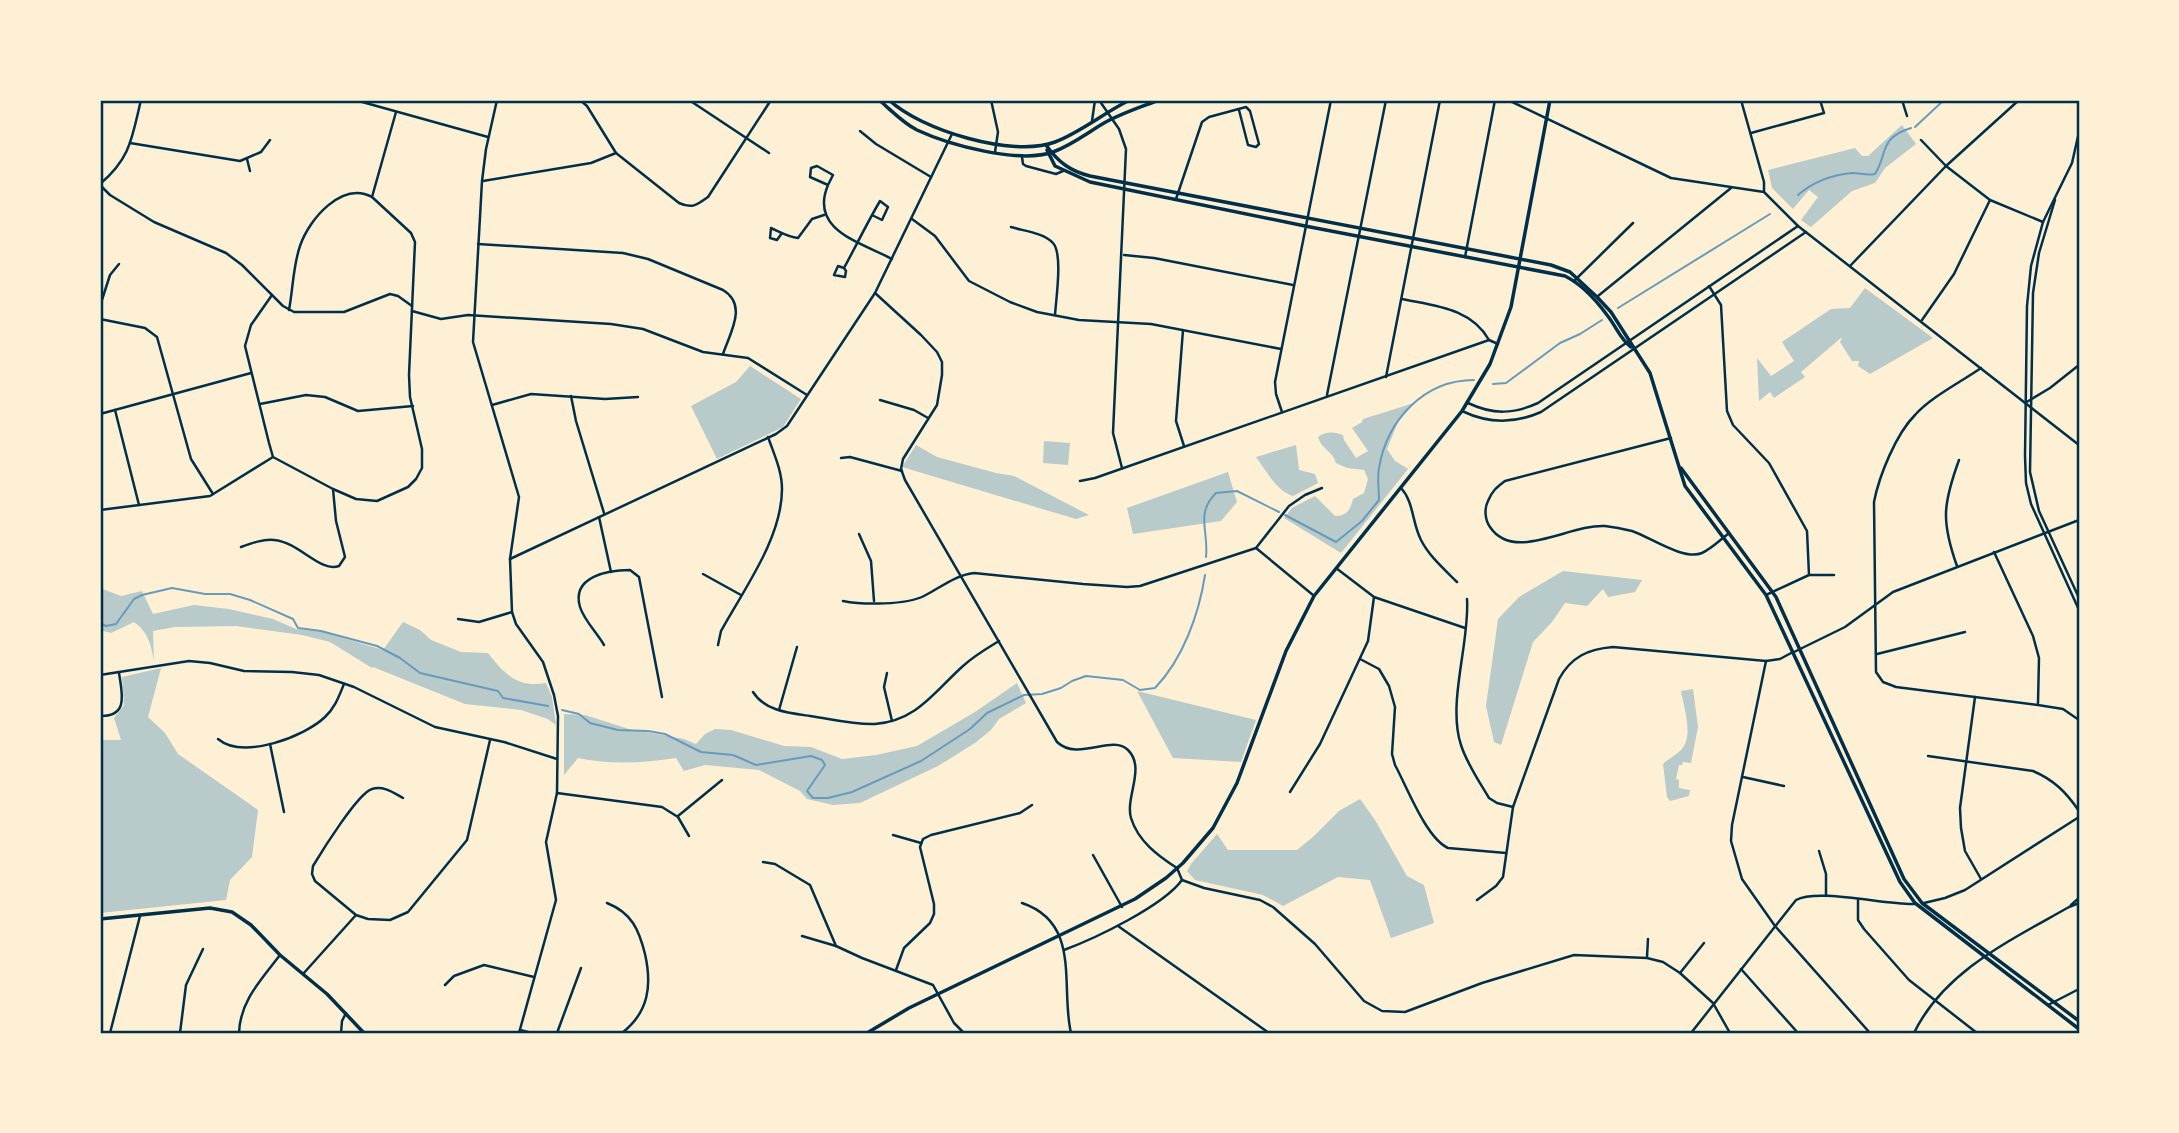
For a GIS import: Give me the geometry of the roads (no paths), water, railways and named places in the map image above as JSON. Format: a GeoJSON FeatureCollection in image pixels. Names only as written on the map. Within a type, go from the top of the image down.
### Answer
{"type":"FeatureCollection","features":[{"type":"Feature","properties":{"kind":"main road"},"geometry":{"type":"LineString","coordinates":[[879,100],[915,129],[949,141],[1022,157],[1050,153],[1112,119],[1159,100]]}},
{"type":"Feature","properties":{"kind":"main road"},"geometry":{"type":"LineString","coordinates":[[889,100],[915,119],[953,133],[1019,148],[1046,145],[1066,137],[1130,100]]}},
{"type":"Feature","properties":{"kind":"main road"},"geometry":{"type":"LineString","coordinates":[[867,1033],[903,1012],[1122,907],[1147,892],[1177,868],[1204,840],[1229,800],[1286,651],[1314,596],[1462,411],[1490,364],[1511,307],[1550,100]]}},
{"type":"Feature","properties":{"kind":"main road"},"geometry":{"type":"LineString","coordinates":[[1046,145],[1053,164],[1063,171],[1086,181],[1125,186]]}},
{"type":"Feature","properties":{"kind":"main road"},"geometry":{"type":"LineString","coordinates":[[1050,153],[1059,162],[1080,173],[1125,186],[1305,226],[1576,279]]}},
{"type":"Feature","properties":{"kind":"main road"},"geometry":{"type":"LineString","coordinates":[[1177,197],[1562,268],[1576,279],[1611,312],[1650,373],[1685,486],[1766,595],[1900,882],[1915,904],[1983,957],[2079,1021]]}},
{"type":"Feature","properties":{"kind":"main road"},"geometry":{"type":"LineString","coordinates":[[1678,464],[1728,534],[1773,590],[1904,879],[1922,903],[2051,1003],[2079,1029]]}},
{"type":"Feature","properties":{"kind":"main road"},"geometry":{"type":"LineString","coordinates":[[100,919],[202,908],[227,910],[251,925],[364,1033]]}},
{"type":"Feature","properties":{"kind":"street"},"geometry":{"type":"LineString","coordinates":[[142,100],[121,164],[100,185],[110,195],[161,226],[226,253],[289,310],[300,314],[344,312],[390,294],[398,296],[412,309],[441,319],[472,315],[626,325],[656,333],[703,352],[748,358],[808,395]]}},
{"type":"Feature","properties":{"kind":"street"},"geometry":{"type":"LineString","coordinates":[[355,100],[488,138]]}},
{"type":"Feature","properties":{"kind":"street"},"geometry":{"type":"LineString","coordinates":[[496,100],[482,181],[472,315],[474,348],[519,497],[510,559],[512,612],[516,624],[543,662],[557,706],[557,793],[546,842],[556,900],[519,1031],[533,1033]]}},
{"type":"Feature","properties":{"kind":"street"},"geometry":{"type":"LineString","coordinates":[[580,100],[587,106],[616,153],[679,203],[688,207],[696,206],[708,197],[771,100]]}},
{"type":"Feature","properties":{"kind":"street"},"geometry":{"type":"LineString","coordinates":[[689,100],[769,153]]}},
{"type":"Feature","properties":{"kind":"street"},"geometry":{"type":"LineString","coordinates":[[992,100],[998,132],[995,153]]}},
{"type":"Feature","properties":{"kind":"street"},"geometry":{"type":"LineString","coordinates":[[1097,100],[1112,119],[1126,145],[1113,433],[1122,468]]}},
{"type":"Feature","properties":{"kind":"street"},"geometry":{"type":"LineString","coordinates":[[1092,121],[1097,100]]}},
{"type":"Feature","properties":{"kind":"street"},"geometry":{"type":"LineString","coordinates":[[1282,412],[1275,383],[1331,100]]}},
{"type":"Feature","properties":{"kind":"street"},"geometry":{"type":"LineString","coordinates":[[1327,396],[1386,100]]}},
{"type":"Feature","properties":{"kind":"street"},"geometry":{"type":"LineString","coordinates":[[1386,377],[1440,100]]}},
{"type":"Feature","properties":{"kind":"street"},"geometry":{"type":"LineString","coordinates":[[1465,257],[1495,100]]}},
{"type":"Feature","properties":{"kind":"street"},"geometry":{"type":"LineString","coordinates":[[1508,100],[1671,178],[1763,192],[1798,226],[2079,445]]}},
{"type":"Feature","properties":{"kind":"street"},"geometry":{"type":"LineString","coordinates":[[1741,100],[1763,182],[1763,192]]}},
{"type":"Feature","properties":{"kind":"street"},"geometry":{"type":"LineString","coordinates":[[1751,133],[1824,113],[1820,100]]}},
{"type":"Feature","properties":{"kind":"street"},"geometry":{"type":"LineString","coordinates":[[1902,100],[1907,116]]}},
{"type":"Feature","properties":{"kind":"street"},"geometry":{"type":"LineString","coordinates":[[1850,266],[1946,166],[2019,100]]}},
{"type":"Feature","properties":{"kind":"street"},"geometry":{"type":"LineString","coordinates":[[2078,100],[2079,121]]}},
{"type":"Feature","properties":{"kind":"street"},"geometry":{"type":"LineString","coordinates":[[1177,197],[1202,122],[1209,117],[1246,107],[1250,111],[1259,144],[1256,147],[1248,145],[1239,110]]}},
{"type":"Feature","properties":{"kind":"street"},"geometry":{"type":"LineString","coordinates":[[372,197],[396,112]]}},
{"type":"Feature","properties":{"kind":"street"},"geometry":{"type":"LineString","coordinates":[[860,131],[876,144],[931,177]]}},
{"type":"Feature","properties":{"kind":"street"},"geometry":{"type":"LineString","coordinates":[[2079,132],[2076,151],[2055,200],[2042,241],[2034,281],[2031,400],[2031,483],[2035,502],[2079,610]]}},
{"type":"Feature","properties":{"kind":"street"},"geometry":{"type":"LineString","coordinates":[[510,559],[781,431],[792,421],[875,293],[953,133]]}},
{"type":"Feature","properties":{"kind":"street"},"geometry":{"type":"LineString","coordinates":[[130,143],[234,161],[247,159],[261,152],[270,140]]}},
{"type":"Feature","properties":{"kind":"street"},"geometry":{"type":"LineString","coordinates":[[1921,140],[1946,166],[1990,200],[2043,222]]}},
{"type":"Feature","properties":{"kind":"street"},"geometry":{"type":"LineString","coordinates":[[482,181],[591,163],[616,153]]}},
{"type":"Feature","properties":{"kind":"street"},"geometry":{"type":"LineString","coordinates":[[1022,157],[1025,165],[1056,174],[1063,171]]}},
{"type":"Feature","properties":{"kind":"street"},"geometry":{"type":"LineString","coordinates":[[247,159],[250,171]]}},
{"type":"Feature","properties":{"kind":"street"},"geometry":{"type":"LineString","coordinates":[[828,185],[810,177],[811,168],[817,166],[833,175],[824,199],[824,215],[834,228],[892,259]]}},
{"type":"Feature","properties":{"kind":"street"},"geometry":{"type":"LineString","coordinates":[[1596,298],[1731,188]]}},
{"type":"Feature","properties":{"kind":"street"},"geometry":{"type":"LineString","coordinates":[[272,295],[251,325],[245,338],[245,353],[273,457],[356,499],[369,501],[388,496],[413,483],[420,474],[423,456],[409,375],[415,242],[411,233],[372,197],[356,192],[344,195],[311,224],[299,250],[289,310]]}},
{"type":"Feature","properties":{"kind":"street"},"geometry":{"type":"LineString","coordinates":[[1922,320],[1954,274],[1990,200]]}},
{"type":"Feature","properties":{"kind":"street"},"geometry":{"type":"LineString","coordinates":[[2055,200],[2043,222],[2028,281],[2026,484],[2031,504],[2079,598]]}},
{"type":"Feature","properties":{"kind":"street"},"geometry":{"type":"LineString","coordinates":[[844,268],[859,241],[872,215],[880,201],[888,207],[882,220],[872,215]]}},
{"type":"Feature","properties":{"kind":"street"},"geometry":{"type":"LineString","coordinates":[[782,233],[798,238],[812,219],[824,215]]}},
{"type":"Feature","properties":{"kind":"street"},"geometry":{"type":"LineString","coordinates":[[912,219],[935,236],[970,281],[1010,302],[1054,316],[1151,324],[1281,349]]}},
{"type":"Feature","properties":{"kind":"street"},"geometry":{"type":"LineString","coordinates":[[1576,279],[1633,223]]}},
{"type":"Feature","properties":{"kind":"street"},"geometry":{"type":"LineString","coordinates":[[1468,403],[1490,412],[1504,413],[1538,404],[1798,226]]}},
{"type":"Feature","properties":{"kind":"street"},"geometry":{"type":"LineString","coordinates":[[1011,227],[1044,236],[1054,243],[1058,254],[1054,316]]}},
{"type":"Feature","properties":{"kind":"street"},"geometry":{"type":"LineString","coordinates":[[1462,411],[1489,421],[1503,422],[1541,412],[1806,232]]}},
{"type":"Feature","properties":{"kind":"street"},"geometry":{"type":"LineString","coordinates":[[478,244],[623,253],[648,260],[723,290],[732,296],[737,310],[723,354]]}},
{"type":"Feature","properties":{"kind":"street"},"geometry":{"type":"LineString","coordinates":[[1123,255],[1154,258],[1293,285]]}},
{"type":"Feature","properties":{"kind":"street"},"geometry":{"type":"LineString","coordinates":[[100,306],[110,275],[119,264]]}},
{"type":"Feature","properties":{"kind":"street"},"geometry":{"type":"LineString","coordinates":[[1709,286],[1721,305],[1727,411],[1733,425],[1769,463],[1807,531],[1809,575]]}},
{"type":"Feature","properties":{"kind":"street"},"geometry":{"type":"LineString","coordinates":[[875,293],[920,335],[940,357],[943,367],[940,398],[903,459],[902,471],[1057,742],[1064,748],[1083,750],[1117,745],[1130,752],[1135,774],[1130,811],[1132,819],[1153,852],[1177,868],[1182,880],[1268,904],[1315,944],[1367,1004],[1390,1012],[1405,1012],[1482,983],[1580,955],[1647,958],[1663,962],[1681,973],[1713,1003],[1730,1033]]}},
{"type":"Feature","properties":{"kind":"street"},"geometry":{"type":"LineString","coordinates":[[1402,299],[1453,309],[1478,325],[1489,340],[1498,344]]}},
{"type":"Feature","properties":{"kind":"street"},"geometry":{"type":"LineString","coordinates":[[100,318],[145,328],[155,335],[191,459],[214,495]]}},
{"type":"Feature","properties":{"kind":"street"},"geometry":{"type":"LineString","coordinates":[[1183,330],[1176,421],[1184,446]]}},
{"type":"Feature","properties":{"kind":"street"},"geometry":{"type":"LineString","coordinates":[[1080,481],[1489,340]]}},
{"type":"Feature","properties":{"kind":"street"},"geometry":{"type":"LineString","coordinates":[[2025,403],[2079,365]]}},
{"type":"Feature","properties":{"kind":"street"},"geometry":{"type":"LineString","coordinates":[[1981,368],[1915,414],[1903,429],[1877,483],[1874,502],[1876,672],[1883,682],[1895,687],[2063,709],[2079,720]]}},
{"type":"Feature","properties":{"kind":"street"},"geometry":{"type":"LineString","coordinates":[[100,414],[251,373]]}},
{"type":"Feature","properties":{"kind":"street"},"geometry":{"type":"LineString","coordinates":[[492,405],[526,394],[619,399],[638,397]]}},
{"type":"Feature","properties":{"kind":"street"},"geometry":{"type":"LineString","coordinates":[[260,404],[306,395],[325,397],[358,411],[413,406]]}},
{"type":"Feature","properties":{"kind":"street"},"geometry":{"type":"LineString","coordinates":[[572,396],[576,421],[604,513]]}},
{"type":"Feature","properties":{"kind":"street"},"geometry":{"type":"LineString","coordinates":[[880,400],[914,410],[928,418]]}},
{"type":"Feature","properties":{"kind":"street"},"geometry":{"type":"LineString","coordinates":[[115,410],[139,505]]}},
{"type":"Feature","properties":{"kind":"street"},"geometry":{"type":"LineString","coordinates":[[719,645],[721,631],[773,537],[780,510],[782,488],[779,467],[768,437]]}},
{"type":"Feature","properties":{"kind":"street"},"geometry":{"type":"LineString","coordinates":[[1671,438],[1505,481],[1492,491],[1485,507],[1487,522],[1497,537],[1512,543],[1605,526],[1631,531],[1686,554],[1701,554],[1728,534]]}},
{"type":"Feature","properties":{"kind":"street"},"geometry":{"type":"LineString","coordinates":[[100,510],[214,495],[273,457]]}},
{"type":"Feature","properties":{"kind":"street"},"geometry":{"type":"LineString","coordinates":[[841,458],[850,457],[902,471]]}},
{"type":"Feature","properties":{"kind":"street"},"geometry":{"type":"LineString","coordinates":[[1957,566],[1948,541],[1945,520],[1947,493],[1959,460]]}},
{"type":"Feature","properties":{"kind":"street"},"geometry":{"type":"LineString","coordinates":[[843,601],[874,603],[922,597],[961,576],[974,573],[1127,587],[1151,582],[1256,548],[1289,506],[1322,488]]}},
{"type":"Feature","properties":{"kind":"street"},"geometry":{"type":"LineString","coordinates":[[1401,488],[1410,502],[1421,540],[1431,555],[1457,582]]}},
{"type":"Feature","properties":{"kind":"street"},"geometry":{"type":"LineString","coordinates":[[241,547],[266,540],[282,541],[299,548],[326,568],[339,566],[345,557],[333,489]]}},
{"type":"Feature","properties":{"kind":"street"},"geometry":{"type":"LineString","coordinates":[[599,517],[611,572]]}},
{"type":"Feature","properties":{"kind":"street"},"geometry":{"type":"LineString","coordinates":[[1477,900],[1496,886],[1503,877],[1513,807],[1559,679],[1571,662],[1583,653],[1613,647],[1766,661],[1780,659],[1845,626],[1893,592],[2079,520]]}},
{"type":"Feature","properties":{"kind":"street"},"geometry":{"type":"LineString","coordinates":[[859,534],[871,561],[874,603]]}},
{"type":"Feature","properties":{"kind":"street"},"geometry":{"type":"LineString","coordinates":[[1256,548],[1314,596]]}},
{"type":"Feature","properties":{"kind":"street"},"geometry":{"type":"LineString","coordinates":[[1994,552],[2033,636],[2039,658],[2038,705]]}},
{"type":"Feature","properties":{"kind":"street"},"geometry":{"type":"LineString","coordinates":[[1335,567],[1374,597],[1465,628]]}},
{"type":"Feature","properties":{"kind":"street"},"geometry":{"type":"LineString","coordinates":[[604,645],[582,611],[579,595],[583,584],[592,577],[630,570],[639,577],[662,697]]}},
{"type":"Feature","properties":{"kind":"street"},"geometry":{"type":"LineString","coordinates":[[703,574],[741,595]]}},
{"type":"Feature","properties":{"kind":"street"},"geometry":{"type":"LineString","coordinates":[[1766,595],[1809,575],[1834,575]]}},
{"type":"Feature","properties":{"kind":"street"},"geometry":{"type":"LineString","coordinates":[[1290,792],[1320,744],[1368,641],[1374,597]]}},
{"type":"Feature","properties":{"kind":"street"},"geometry":{"type":"LineString","coordinates":[[1467,599],[1459,676],[1460,744],[1489,798],[1513,807]]}},
{"type":"Feature","properties":{"kind":"street"},"geometry":{"type":"LineString","coordinates":[[458,619],[479,622],[512,612]]}},
{"type":"Feature","properties":{"kind":"street"},"geometry":{"type":"LineString","coordinates":[[1875,655],[1965,632]]}},
{"type":"Feature","properties":{"kind":"street"},"geometry":{"type":"LineString","coordinates":[[752,692],[762,704],[779,710],[863,724],[892,721],[914,713],[964,664],[999,641]]}},
{"type":"Feature","properties":{"kind":"street"},"geometry":{"type":"LineString","coordinates":[[779,710],[797,647]]}},
{"type":"Feature","properties":{"kind":"street"},"geometry":{"type":"LineString","coordinates":[[1360,659],[1379,669],[1389,686],[1395,707],[1392,754],[1395,765],[1431,833],[1440,844],[1448,848],[1506,853]]}},
{"type":"Feature","properties":{"kind":"street"},"geometry":{"type":"LineString","coordinates":[[100,675],[167,662],[198,661],[257,672],[306,673],[344,683],[435,727],[558,759]]}},
{"type":"Feature","properties":{"kind":"street"},"geometry":{"type":"LineString","coordinates":[[1766,661],[1732,825],[1731,841],[1735,860],[1742,879],[1775,926],[1870,1033]]}},
{"type":"Feature","properties":{"kind":"street"},"geometry":{"type":"LineString","coordinates":[[100,716],[113,715],[118,711],[122,694],[119,673]]}},
{"type":"Feature","properties":{"kind":"street"},"geometry":{"type":"LineString","coordinates":[[887,673],[884,687],[892,721]]}},
{"type":"Feature","properties":{"kind":"street"},"geometry":{"type":"LineString","coordinates":[[218,739],[230,746],[270,744],[293,736],[316,724],[335,704],[344,683]]}},
{"type":"Feature","properties":{"kind":"street"},"geometry":{"type":"LineString","coordinates":[[1975,697],[1960,808],[1965,851],[1981,879]]}},
{"type":"Feature","properties":{"kind":"street"},"geometry":{"type":"LineString","coordinates":[[402,798],[380,788],[366,791],[313,866],[315,881],[356,915],[382,920],[402,916],[413,907],[463,847],[472,826],[490,740]]}},
{"type":"Feature","properties":{"kind":"street"},"geometry":{"type":"LineString","coordinates":[[270,744],[284,812]]}},
{"type":"Feature","properties":{"kind":"street"},"geometry":{"type":"LineString","coordinates":[[1928,756],[2033,771],[2049,778],[2066,792],[2079,811]]}},
{"type":"Feature","properties":{"kind":"street"},"geometry":{"type":"LineString","coordinates":[[1742,777],[1784,786]]}},
{"type":"Feature","properties":{"kind":"street"},"geometry":{"type":"LineString","coordinates":[[678,817],[722,780]]}},
{"type":"Feature","properties":{"kind":"street"},"geometry":{"type":"LineString","coordinates":[[557,793],[656,805],[678,817],[689,836]]}},
{"type":"Feature","properties":{"kind":"street"},"geometry":{"type":"LineString","coordinates":[[920,843],[925,837],[1020,813],[1032,805]]}},
{"type":"Feature","properties":{"kind":"street"},"geometry":{"type":"LineString","coordinates":[[1692,1033],[1796,900],[1803,897],[1826,897],[1915,904],[1945,898],[1965,890],[2079,817]]}},
{"type":"Feature","properties":{"kind":"street"},"geometry":{"type":"LineString","coordinates":[[893,835],[920,843]]}},
{"type":"Feature","properties":{"kind":"street"},"geometry":{"type":"LineString","coordinates":[[896,970],[904,948],[930,923],[934,915],[920,843]]}},
{"type":"Feature","properties":{"kind":"street"},"geometry":{"type":"LineString","coordinates":[[1819,851],[1826,874],[1826,897]]}},
{"type":"Feature","properties":{"kind":"street"},"geometry":{"type":"LineString","coordinates":[[1093,855],[1122,907]]}},
{"type":"Feature","properties":{"kind":"street"},"geometry":{"type":"LineString","coordinates":[[763,862],[775,864],[810,885],[836,946]]}},
{"type":"Feature","properties":{"kind":"street"},"geometry":{"type":"LineString","coordinates":[[1064,950],[1118,926],[1163,898],[1182,880]]}},
{"type":"Feature","properties":{"kind":"street"},"geometry":{"type":"LineString","coordinates":[[2069,907],[2079,898]]}},
{"type":"Feature","properties":{"kind":"street"},"geometry":{"type":"LineString","coordinates":[[1858,900],[1858,920],[1864,929],[1909,979],[1977,1033]]}},
{"type":"Feature","properties":{"kind":"street"},"geometry":{"type":"LineString","coordinates":[[607,903],[625,913],[635,924],[649,970],[644,1007],[622,1033]]}},
{"type":"Feature","properties":{"kind":"street"},"geometry":{"type":"LineString","coordinates":[[1023,903],[1042,912],[1060,937],[1064,950],[1071,1033]]}},
{"type":"Feature","properties":{"kind":"street"},"geometry":{"type":"LineString","coordinates":[[1914,1033],[1934,1001],[1988,953],[2079,903]]}},
{"type":"Feature","properties":{"kind":"street"},"geometry":{"type":"LineString","coordinates":[[303,974],[356,915]]}},
{"type":"Feature","properties":{"kind":"street"},"geometry":{"type":"LineString","coordinates":[[110,1033],[140,916]]}},
{"type":"Feature","properties":{"kind":"street"},"geometry":{"type":"LineString","coordinates":[[1118,926],[1269,1033]]}},
{"type":"Feature","properties":{"kind":"street"},"geometry":{"type":"LineString","coordinates":[[802,936],[836,946],[933,985],[954,1023],[964,1033]]}},
{"type":"Feature","properties":{"kind":"street"},"geometry":{"type":"LineString","coordinates":[[1647,958],[1648,939]]}},
{"type":"Feature","properties":{"kind":"street"},"geometry":{"type":"LineString","coordinates":[[1681,973],[1704,943]]}},
{"type":"Feature","properties":{"kind":"street"},"geometry":{"type":"LineString","coordinates":[[180,1033],[186,985],[203,949]]}},
{"type":"Feature","properties":{"kind":"street"},"geometry":{"type":"LineString","coordinates":[[239,1033],[247,998],[280,955]]}},
{"type":"Feature","properties":{"kind":"street"},"geometry":{"type":"LineString","coordinates":[[445,985],[454,976],[484,965],[534,977]]}},
{"type":"Feature","properties":{"kind":"street"},"geometry":{"type":"LineString","coordinates":[[557,1033],[581,968]]}},
{"type":"Feature","properties":{"kind":"street"},"geometry":{"type":"LineString","coordinates":[[1741,969],[1798,1033]]}},
{"type":"Feature","properties":{"kind":"street"},"geometry":{"type":"LineString","coordinates":[[2051,1003],[2079,989]]}},
{"type":"Feature","properties":{"kind":"street"},"geometry":{"type":"LineString","coordinates":[[341,1033],[346,1013]]}},
{"type":"Feature","properties":{"kind":"waterway"},"geometry":{"type":"LineString","coordinates":[[1915,127],[1944,100]]}},
{"type":"Feature","properties":{"kind":"waterway"},"geometry":{"type":"LineString","coordinates":[[1798,195],[1830,177],[1852,173],[1875,174],[1889,141],[1911,128]]}},
{"type":"Feature","properties":{"kind":"waterway"},"geometry":{"type":"LineString","coordinates":[[1618,308],[1770,214]]}},
{"type":"Feature","properties":{"kind":"waterway"},"geometry":{"type":"LineString","coordinates":[[1493,384],[1506,383],[1560,343],[1602,320]]}},
{"type":"Feature","properties":{"kind":"waterway"},"geometry":{"type":"LineString","coordinates":[[1285,515],[1336,542],[1362,521],[1379,500],[1378,472],[1383,450],[1399,419],[1424,395],[1439,387],[1474,380]]}},
{"type":"Feature","properties":{"kind":"waterway"},"geometry":{"type":"LineString","coordinates":[[1206,557],[1204,516],[1216,493],[1237,491],[1279,512]]}},
{"type":"Feature","properties":{"kind":"waterway"},"geometry":{"type":"LineString","coordinates":[[562,710],[579,714],[590,723],[618,730],[665,734],[701,752],[733,755],[756,765],[811,756],[822,760],[825,765],[807,791],[813,798],[828,798],[852,792],[921,761],[970,729],[987,713],[1024,695],[1042,694],[1086,676],[1123,680],[1140,690],[1155,688],[1182,650],[1199,605],[1205,575]]}},
{"type":"Feature","properties":{"kind":"waterway"},"geometry":{"type":"LineString","coordinates":[[100,623],[106,626],[116,624],[134,599],[172,588],[205,594],[230,594],[293,619],[298,628],[321,631],[377,646],[420,673],[498,691],[503,698],[548,706]]}}]}
